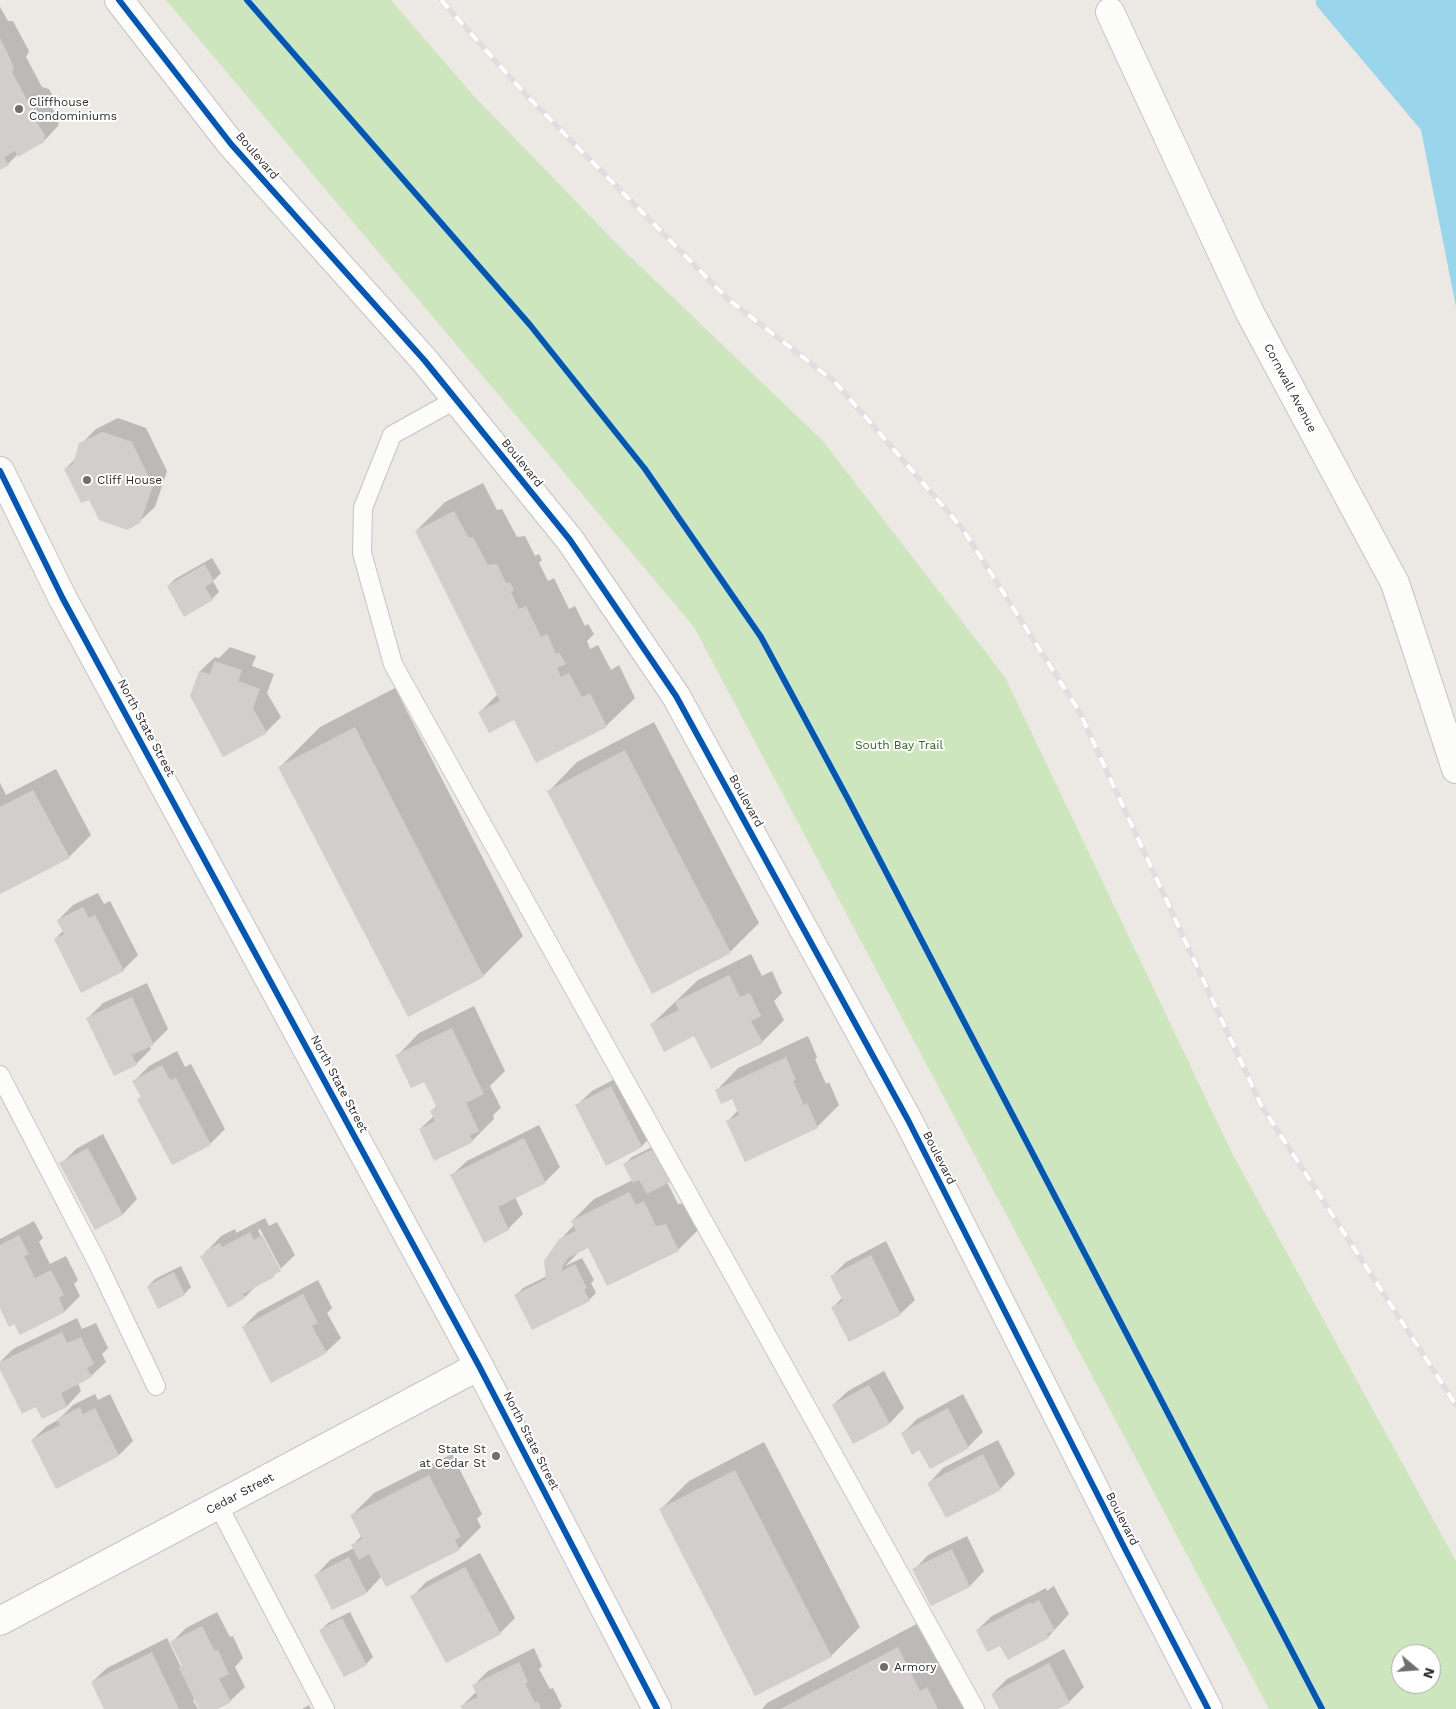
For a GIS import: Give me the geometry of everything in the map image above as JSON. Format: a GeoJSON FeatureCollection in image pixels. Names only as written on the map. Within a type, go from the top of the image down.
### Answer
{"type":"FeatureCollection","features":[{"type":"Feature","properties":{"kind":"street","name":"Boulevard"},"geometry":{"type":"LineString","coordinates":[[119,0],[231,144],[425,361],[570,540],[676,696],[908,1120],[1208,1709]]}},
{"type":"Feature","properties":{"kind":"street","name":"Cornwall Avenue"},"geometry":{"type":"LineString","coordinates":[[1110,12],[1250,313],[1395,583],[1456,769]]}},
{"type":"Feature","properties":{"kind":"street","name":"North State Street"},"geometry":{"type":"LineString","coordinates":[[0,471],[63,600],[479,1366],[656,1709]]}},
{"type":"Feature","properties":{"kind":"street","name":"Cedar Street"},"geometry":{"type":"LineString","coordinates":[[0,1620],[479,1366]]}},
{"type":"Feature","properties":{"kind":"lane"},"geometry":{"type":"LineString","coordinates":[[457,399],[392,435],[363,508],[362,553],[393,664],[975,1709]]}},
{"type":"Feature","properties":{"kind":"lane"},"geometry":{"type":"LineString","coordinates":[[0,1075],[97,1262],[156,1386]]}},
{"type":"Feature","properties":{"kind":"lane"},"geometry":{"type":"LineString","coordinates":[[218,1505],[325,1709]]}},
{"type":"Feature","properties":{"kind":"green space","name":"South Bay Trail"},"geometry":{"type":"Polygon","coordinates":[[[166,0],[391,0],[472,94],[619,246],[822,440],[1005,677],[1232,1153],[1456,1561],[1456,1709],[1269,1709],[694,627],[166,0]]]}},
{"type":"Feature","properties":{"kind":"water"},"geometry":{"type":"Polygon","coordinates":[[[1316,0],[1456,0],[1456,307],[1421,130],[1316,5],[1316,0]]]}},
{"type":"Feature","properties":{"kind":"building","name":"Cliffhouse Condominiums"},"geometry":{"type":"Polygon","coordinates":[[[0,38],[14,67],[12,72],[28,102],[34,103],[40,116],[37,123],[45,135],[44,142],[18,157],[15,151],[4,157],[9,165],[0,170],[0,38]]]}},
{"type":"Feature","properties":{"kind":"building"},"geometry":{"type":"Polygon","coordinates":[[[103,432],[132,442],[153,486],[140,523],[127,530],[99,520],[89,500],[81,503],[64,469],[73,464],[79,443],[103,432]]]}},
{"type":"Feature","properties":{"kind":"building"},"geometry":{"type":"Polygon","coordinates":[[[454,511],[469,538],[473,537],[488,565],[497,564],[506,583],[510,582],[514,590],[511,592],[519,609],[526,606],[541,637],[547,634],[556,654],[559,652],[566,664],[557,668],[561,677],[569,673],[582,697],[590,693],[607,727],[536,763],[514,720],[489,733],[478,712],[500,701],[415,531],[454,511]]]}},
{"type":"Feature","properties":{"kind":"building"},"geometry":{"type":"Polygon","coordinates":[[[205,564],[214,581],[205,587],[213,600],[184,617],[167,586],[205,564]]]}},
{"type":"Feature","properties":{"kind":"building"},"geometry":{"type":"Polygon","coordinates":[[[214,661],[242,670],[238,681],[260,689],[253,708],[267,733],[223,757],[190,696],[199,671],[210,674],[214,661]]]}},
{"type":"Feature","properties":{"kind":"building"},"geometry":{"type":"Polygon","coordinates":[[[355,727],[484,977],[408,1017],[278,767],[355,727]]]}},
{"type":"Feature","properties":{"kind":"building"},"geometry":{"type":"Polygon","coordinates":[[[625,750],[731,953],[652,994],[547,791],[625,750]]]}},
{"type":"Feature","properties":{"kind":"building"},"geometry":{"type":"Polygon","coordinates":[[[33,790],[70,858],[0,894],[0,807],[33,790]]]}},
{"type":"Feature","properties":{"kind":"building"},"geometry":{"type":"Polygon","coordinates":[[[83,907],[89,918],[95,915],[124,971],[81,993],[54,939],[64,934],[57,920],[83,907]]]}},
{"type":"Feature","properties":{"kind":"building"},"geometry":{"type":"Polygon","coordinates":[[[729,975],[740,997],[750,993],[761,1016],[751,1021],[763,1043],[711,1069],[694,1036],[664,1052],[650,1024],[679,1010],[675,1002],[729,975]]]}},
{"type":"Feature","properties":{"kind":"building"},"geometry":{"type":"Polygon","coordinates":[[[132,997],[154,1045],[132,1055],[137,1065],[114,1076],[86,1018],[132,997]]]}},
{"type":"Feature","properties":{"kind":"building"},"geometry":{"type":"Polygon","coordinates":[[[452,1028],[484,1094],[466,1103],[479,1131],[470,1135],[473,1142],[434,1161],[419,1129],[435,1121],[430,1111],[437,1108],[424,1082],[411,1088],[395,1055],[452,1028]]]}},
{"type":"Feature","properties":{"kind":"building"},"geometry":{"type":"Polygon","coordinates":[[[786,1057],[796,1080],[793,1081],[804,1105],[807,1103],[818,1128],[745,1162],[726,1121],[739,1115],[732,1099],[721,1104],[715,1090],[786,1057]]]}},
{"type":"Feature","properties":{"kind":"building"},"geometry":{"type":"Polygon","coordinates":[[[162,1065],[170,1080],[176,1078],[211,1145],[172,1165],[137,1099],[141,1097],[132,1081],[162,1065]]]}},
{"type":"Feature","properties":{"kind":"building"},"geometry":{"type":"Polygon","coordinates":[[[611,1086],[642,1147],[606,1166],[575,1105],[611,1086]]]}},
{"type":"Feature","properties":{"kind":"building"},"geometry":{"type":"Polygon","coordinates":[[[524,1138],[546,1183],[498,1207],[509,1230],[484,1243],[450,1175],[524,1138]]]}},
{"type":"Feature","properties":{"kind":"building"},"geometry":{"type":"Polygon","coordinates":[[[657,1147],[674,1180],[647,1194],[639,1180],[633,1183],[623,1164],[657,1147]]]}},
{"type":"Feature","properties":{"kind":"building"},"geometry":{"type":"Polygon","coordinates":[[[88,1148],[123,1215],[95,1230],[59,1163],[88,1148]]]}},
{"type":"Feature","properties":{"kind":"building"},"geometry":{"type":"Polygon","coordinates":[[[629,1192],[636,1205],[644,1201],[656,1226],[666,1224],[679,1251],[607,1286],[588,1248],[568,1258],[562,1267],[562,1271],[575,1264],[587,1288],[584,1290],[590,1301],[532,1330],[514,1295],[546,1279],[544,1261],[559,1239],[576,1231],[571,1221],[629,1192]]]}},
{"type":"Feature","properties":{"kind":"building"},"geometry":{"type":"Polygon","coordinates":[[[250,1232],[254,1240],[262,1235],[281,1271],[273,1275],[274,1277],[243,1294],[245,1298],[228,1308],[200,1256],[220,1243],[222,1247],[250,1232]]]}},
{"type":"Feature","properties":{"kind":"building"},"geometry":{"type":"Polygon","coordinates":[[[19,1235],[29,1254],[24,1256],[35,1278],[51,1270],[64,1295],[59,1298],[65,1312],[20,1335],[14,1324],[9,1327],[0,1308],[0,1245],[19,1235]]]}},
{"type":"Feature","properties":{"kind":"building"},"geometry":{"type":"Polygon","coordinates":[[[871,1255],[901,1315],[849,1342],[831,1307],[843,1301],[830,1276],[871,1255]]]}},
{"type":"Feature","properties":{"kind":"building"},"geometry":{"type":"Polygon","coordinates":[[[174,1272],[185,1295],[158,1309],[147,1286],[174,1272]]]}},
{"type":"Feature","properties":{"kind":"building"},"geometry":{"type":"Polygon","coordinates":[[[303,1294],[318,1323],[312,1326],[327,1353],[271,1383],[242,1327],[303,1294]]]}},
{"type":"Feature","properties":{"kind":"building"},"geometry":{"type":"Polygon","coordinates":[[[62,1332],[67,1343],[81,1337],[94,1364],[87,1368],[92,1377],[61,1393],[67,1407],[42,1419],[36,1407],[22,1414],[0,1370],[0,1362],[62,1332]]]}},
{"type":"Feature","properties":{"kind":"building"},"geometry":{"type":"Polygon","coordinates":[[[869,1385],[890,1424],[853,1444],[832,1405],[869,1385]]]}},
{"type":"Feature","properties":{"kind":"building"},"geometry":{"type":"Polygon","coordinates":[[[80,1407],[83,1414],[95,1408],[119,1456],[56,1489],[31,1440],[60,1425],[57,1419],[80,1407]]]}},
{"type":"Feature","properties":{"kind":"building"},"geometry":{"type":"Polygon","coordinates":[[[948,1408],[969,1448],[930,1469],[919,1450],[912,1455],[901,1433],[948,1408]]]}},
{"type":"Feature","properties":{"kind":"building"},"geometry":{"type":"Polygon","coordinates":[[[983,1454],[1001,1490],[946,1518],[927,1483],[983,1454]]]}},
{"type":"Feature","properties":{"kind":"building"},"geometry":{"type":"Polygon","coordinates":[[[735,1470],[832,1657],[755,1696],[659,1509],[735,1470]]]}},
{"type":"Feature","properties":{"kind":"building"},"geometry":{"type":"Polygon","coordinates":[[[429,1475],[461,1537],[455,1540],[460,1550],[386,1587],[369,1554],[359,1560],[351,1545],[362,1539],[350,1515],[429,1475]]]}},
{"type":"Feature","properties":{"kind":"building"},"geometry":{"type":"Polygon","coordinates":[[[952,1549],[970,1587],[931,1606],[912,1569],[952,1549]]]}},
{"type":"Feature","properties":{"kind":"building"},"geometry":{"type":"Polygon","coordinates":[[[349,1557],[367,1593],[332,1610],[314,1575],[349,1557]]]}},
{"type":"Feature","properties":{"kind":"building"},"geometry":{"type":"Polygon","coordinates":[[[465,1567],[501,1634],[446,1663],[410,1596],[465,1567]]]}},
{"type":"Feature","properties":{"kind":"building"},"geometry":{"type":"Polygon","coordinates":[[[1039,1600],[1055,1630],[1047,1634],[1049,1638],[1008,1660],[1000,1646],[987,1652],[976,1630],[1031,1602],[1032,1604],[1039,1600]]]}},
{"type":"Feature","properties":{"kind":"building"},"geometry":{"type":"Polygon","coordinates":[[[342,1618],[367,1665],[344,1677],[319,1630],[342,1618]]]}},
{"type":"Feature","properties":{"kind":"building"},"geometry":{"type":"Polygon","coordinates":[[[202,1626],[215,1651],[218,1650],[229,1674],[219,1679],[231,1702],[218,1709],[199,1709],[179,1668],[182,1666],[170,1642],[202,1626]]]}},
{"type":"Feature","properties":{"kind":"building","name":"Armory"},"geometry":{"type":"Polygon","coordinates":[[[898,1647],[920,1691],[927,1687],[938,1709],[780,1709],[898,1647]]]}},
{"type":"Feature","properties":{"kind":"building"},"geometry":{"type":"Polygon","coordinates":[[[152,1652],[179,1709],[104,1709],[91,1682],[152,1652]]]}},
{"type":"Feature","properties":{"kind":"building"},"geometry":{"type":"Polygon","coordinates":[[[519,1662],[528,1682],[525,1683],[535,1703],[538,1701],[541,1709],[462,1709],[460,1706],[478,1697],[472,1685],[519,1662]]]}},
{"type":"Feature","properties":{"kind":"building"},"geometry":{"type":"Polygon","coordinates":[[[1049,1663],[1070,1703],[1058,1709],[999,1709],[991,1694],[1049,1663]]]}},
{"type":"Feature","properties":{"kind":"railway"},"geometry":{"type":"LineString","coordinates":[[441,0],[527,96],[728,299],[835,382],[962,528],[1079,711],[1261,1105],[1456,1405]]}},
{"type":"Feature","properties":{"kind":"cycle path"},"geometry":{"type":"LineString","coordinates":[[119,0],[231,144],[425,361],[570,540],[676,696],[908,1120],[1208,1709]]}},
{"type":"Feature","properties":{"kind":"cycle path"},"geometry":{"type":"LineString","coordinates":[[247,0],[530,325],[645,469],[761,637],[848,799],[1322,1709]]}},
{"type":"Feature","properties":{"kind":"cycle path"},"geometry":{"type":"LineString","coordinates":[[0,471],[63,599],[479,1366],[657,1709]]}},
{"type":"Feature","properties":{"kind":"place","name":"Cliffhouse Condominiums"},"geometry":{"type":"Point","coordinates":[19,109]}},
{"type":"Feature","properties":{"kind":"place","name":"Cliff House"},"geometry":{"type":"Point","coordinates":[87,480]}},
{"type":"Feature","properties":{"kind":"place","name":"State St at Cedar St"},"geometry":{"type":"Point","coordinates":[496,1456]}},
{"type":"Feature","properties":{"kind":"place","name":"Armory"},"geometry":{"type":"Point","coordinates":[884,1667]}}]}
